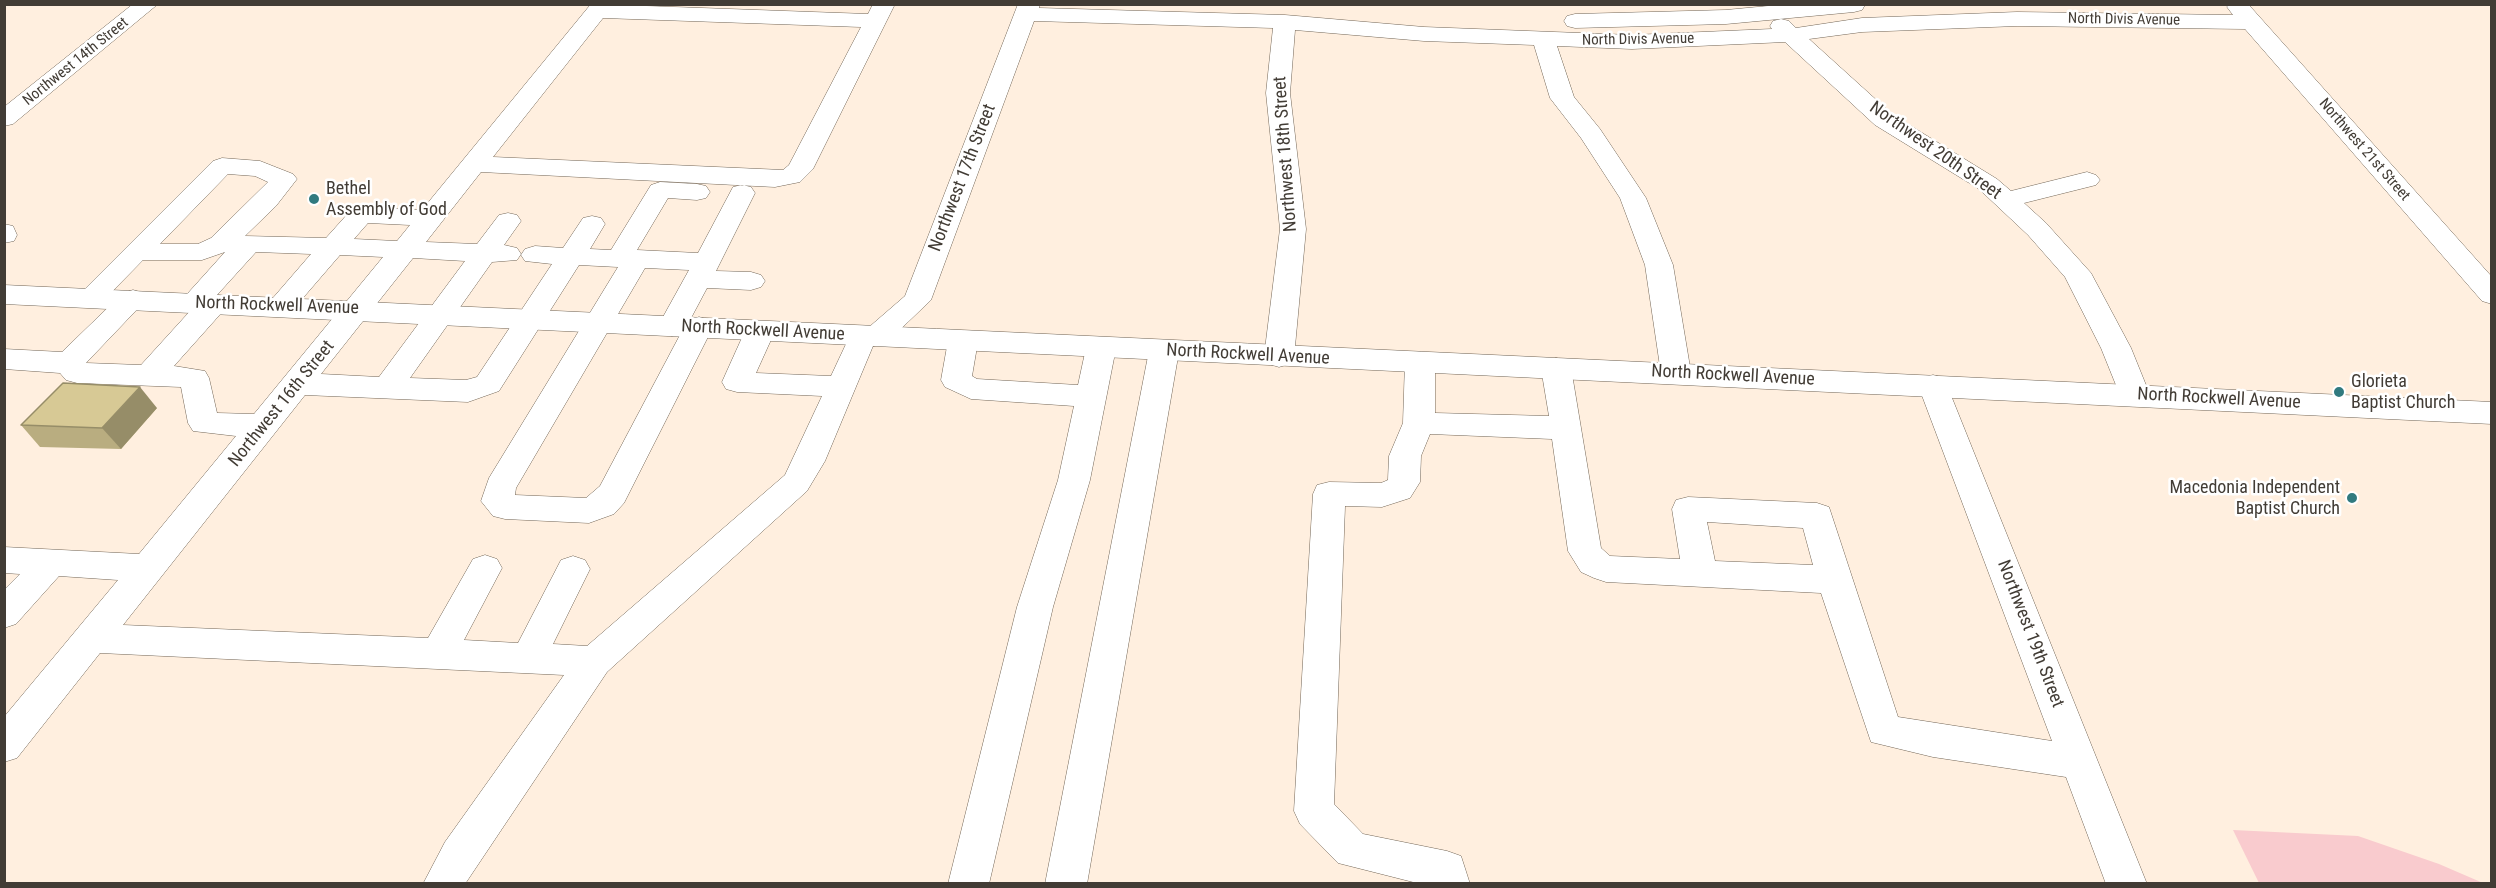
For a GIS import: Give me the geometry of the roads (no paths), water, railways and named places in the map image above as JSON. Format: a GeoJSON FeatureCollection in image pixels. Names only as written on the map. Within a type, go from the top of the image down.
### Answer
{"type":"FeatureCollection","features":[{"type":"Feature","properties":{"kind":"main road","name":"North Rockwell Avenue"},"geometry":{"type":"LineString","coordinates":[[4,294],[360,309],[1279,357],[1676,373],[2492,413]]}},
{"type":"Feature","properties":{"kind":"street","name":"Northwest 14th Street"},"geometry":{"type":"LineString","coordinates":[[4,119],[147,4]]}},
{"type":"Feature","properties":{"kind":"street","name":"North Divis Avenue"},"geometry":{"type":"LineString","coordinates":[[1027,9],[1433,16],[1571,21],[1864,4]]}},
{"type":"Feature","properties":{"kind":"street"},"geometry":{"type":"LineString","coordinates":[[475,164],[775,179],[791,177],[800,169],[880,13],[601,8]]}},
{"type":"Feature","properties":{"kind":"street","name":"Northwest 16th Street"},"geometry":{"type":"LineString","coordinates":[[7,739],[360,309],[601,8]]}},
{"type":"Feature","properties":{"kind":"street","name":"Northwest 17th Street"},"geometry":{"type":"LineString","coordinates":[[869,336],[917,300],[1027,9]]}},
{"type":"Feature","properties":{"kind":"street","name":"Northwest 20th Street"},"geometry":{"type":"LineString","coordinates":[[1764,9],[1884,120],[1988,184],[2077,273],[2116,348],[2135,395]]}},
{"type":"Feature","properties":{"kind":"street","name":"North Divis Avenue"},"geometry":{"type":"LineString","coordinates":[[1294,13],[1424,34],[1632,42],[1791,35],[1862,25],[2243,13]]}},
{"type":"Feature","properties":{"kind":"street","name":"Northwest 18th Street"},"geometry":{"type":"LineString","coordinates":[[1279,357],[1287,301],[1293,229],[1278,93],[1294,13]]}},
{"type":"Feature","properties":{"kind":"street","name":"Northwest 21st Street"},"geometry":{"type":"LineString","coordinates":[[2243,13],[2492,295]]}},
{"type":"Feature","properties":{"kind":"street"},"geometry":{"type":"LineString","coordinates":[[1544,40],[1562,98],[1591,134],[1633,198],[1659,265],[1676,373]]}},
{"type":"Feature","properties":{"kind":"street"},"geometry":{"type":"LineString","coordinates":[[90,298],[136,252],[222,166],[260,169],[284,179],[267,200],[221,244],[202,252],[136,252]]}},
{"type":"Feature","properties":{"kind":"street"},"geometry":{"type":"LineString","coordinates":[[2005,200],[2087,180]]}},
{"type":"Feature","properties":{"kind":"street"},"geometry":{"type":"LineString","coordinates":[[742,194],[703,270],[686,327],[612,494],[602,505],[589,511],[505,507],[497,501],[500,486],[600,322],[660,190],[795,195]]}},
{"type":"Feature","properties":{"kind":"street"},"geometry":{"type":"LineString","coordinates":[[280,306],[361,215],[432,218]]}},
{"type":"Feature","properties":{"kind":"street"},"geometry":{"type":"LineString","coordinates":[[387,388],[440,313],[494,254],[508,221]]}},
{"type":"Feature","properties":{"kind":"street"},"geometry":{"type":"LineString","coordinates":[[494,254],[497,272],[524,273],[554,256],[592,224]]}},
{"type":"Feature","properties":{"kind":"street"},"geometry":{"type":"LineString","coordinates":[[149,375],[249,243],[494,254]]}},
{"type":"Feature","properties":{"kind":"street"},"geometry":{"type":"LineString","coordinates":[[554,256],[628,259],[703,270],[751,281]]}},
{"type":"Feature","properties":{"kind":"street"},"geometry":{"type":"LineString","coordinates":[[299,384],[468,391],[479,388],[494,376],[532,318],[554,256]]}},
{"type":"Feature","properties":{"kind":"street"},"geometry":{"type":"LineString","coordinates":[[4,359],[69,363],[133,299]]}},
{"type":"Feature","properties":{"kind":"street"},"geometry":{"type":"LineString","coordinates":[[760,331],[737,382],[842,387]]}},
{"type":"Feature","properties":{"kind":"street"},"geometry":{"type":"LineString","coordinates":[[443,884],[459,855],[594,661],[796,483],[809,461],[842,387],[869,336]]}},
{"type":"Feature","properties":{"kind":"street"},"geometry":{"type":"LineString","coordinates":[[963,341],[956,380],[971,389],[1091,396]]}},
{"type":"Feature","properties":{"kind":"street"},"geometry":{"type":"LineString","coordinates":[[968,884],[1035,607],[1074,480],[1101,348]]}},
{"type":"Feature","properties":{"kind":"street"},"geometry":{"type":"LineString","coordinates":[[1066,884],[1164,351]]}},
{"type":"Feature","properties":{"kind":"street"},"geometry":{"type":"LineString","coordinates":[[1420,362],[1419,423],[1405,456],[1404,482],[1399,489],[1382,495],[1329,494],[1314,811],[1352,850],[1447,870],[1450,884]]}},
{"type":"Feature","properties":{"kind":"street"},"geometry":{"type":"LineString","coordinates":[[69,363],[77,374],[194,378],[204,423],[264,426]]}},
{"type":"Feature","properties":{"kind":"street"},"geometry":{"type":"LineString","coordinates":[[1556,368],[1585,552],[1593,563],[1606,569],[1834,580]]}},
{"type":"Feature","properties":{"kind":"street","name":"Northwest 19th Street"},"geometry":{"type":"LineString","coordinates":[[1933,385],[2127,884]]}},
{"type":"Feature","properties":{"kind":"street"},"geometry":{"type":"LineString","coordinates":[[1419,423],[1566,428]]}},
{"type":"Feature","properties":{"kind":"street"},"geometry":{"type":"LineString","coordinates":[[1700,573],[1688,509],[1817,516],[1834,580],[1884,730],[1933,740],[2080,762]]}},
{"type":"Feature","properties":{"kind":"street"},"geometry":{"type":"LineString","coordinates":[[4,560],[148,568]]}},
{"type":"Feature","properties":{"kind":"street"},"geometry":{"type":"LineString","coordinates":[[4,614],[51,563]]}},
{"type":"Feature","properties":{"kind":"street"},"geometry":{"type":"LineString","coordinates":[[438,654],[485,568]]}},
{"type":"Feature","properties":{"kind":"street"},"geometry":{"type":"LineString","coordinates":[[528,658],[573,569]]}},
{"type":"Feature","properties":{"kind":"street"},"geometry":{"type":"LineString","coordinates":[[92,638],[594,661]]}},
{"type":"Feature","properties":{"kind":"place","name":"Bethel Assembly of God"},"geometry":{"type":"Point","coordinates":[314,199]}},
{"type":"Feature","properties":{"kind":"place","name":"Glorieta Baptist Church"},"geometry":{"type":"Point","coordinates":[2339,392]}},
{"type":"Feature","properties":{"kind":"place","name":"Macedonia Independent Baptist Church"},"geometry":{"type":"Point","coordinates":[2352,498]}}]}
